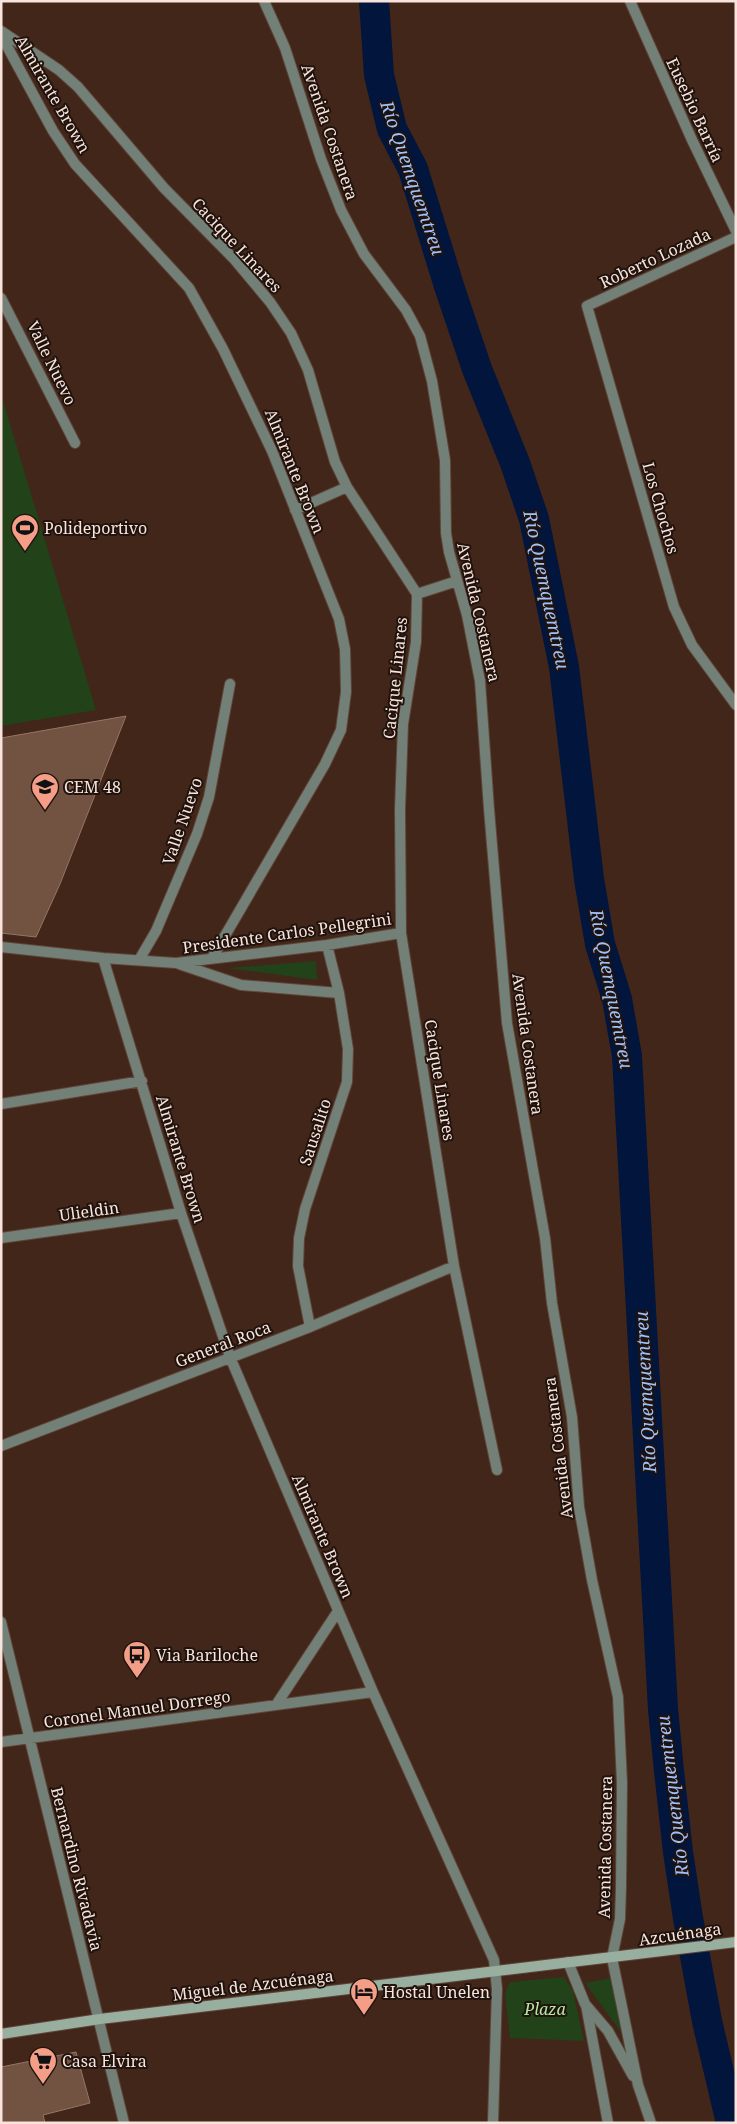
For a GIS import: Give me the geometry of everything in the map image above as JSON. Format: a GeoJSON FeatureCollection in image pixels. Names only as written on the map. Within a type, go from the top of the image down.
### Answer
{"type":"FeatureCollection","features":[{"type":"Feature","properties":{"kind":"street","name":"Avenida Costanera"},"geometry":{"type":"LineString","coordinates":[[264,1],[285,48],[321,160],[341,210],[364,254],[406,310],[420,336],[432,381],[445,460],[446,533],[449,552],[467,615],[480,681],[507,1024],[544,1238],[552,1303],[572,1417],[579,1507],[592,1580],[618,1697],[622,1783],[621,1887],[620,1919],[612,1958],[638,2085],[651,2123]]}},
{"type":"Feature","properties":{"kind":"street","name":"Eusebio Barría"},"geometry":{"type":"LineString","coordinates":[[630,1],[692,140],[736,231]]}},
{"type":"Feature","properties":{"kind":"street","name":"Cacique Linares"},"geometry":{"type":"LineString","coordinates":[[1,33],[59,70],[78,88],[164,188],[234,260],[270,302],[291,333],[308,370],[335,462],[346,487],[418,594],[416,642],[403,724],[400,809],[402,933],[454,1266],[497,1470]]}},
{"type":"Feature","properties":{"kind":"street","name":"Almirante Brown"},"geometry":{"type":"LineString","coordinates":[[1,33],[53,131],[75,164],[189,288],[252,407],[339,619],[345,649],[346,692],[341,730],[325,764],[212,958]]}},
{"type":"Feature","properties":{"kind":"street","name":"Roberto Lozada"},"geometry":{"type":"LineString","coordinates":[[587,306],[736,237]]}},
{"type":"Feature","properties":{"kind":"street","name":"Valle Nuevo"},"geometry":{"type":"LineString","coordinates":[[1,298],[75,442]]}},
{"type":"Feature","properties":{"kind":"street","name":"Los Chochos"},"geometry":{"type":"LineString","coordinates":[[587,306],[674,607],[692,645],[736,705]]}},
{"type":"Feature","properties":{"kind":"street"},"geometry":{"type":"LineString","coordinates":[[295,510],[346,487]]}},
{"type":"Feature","properties":{"kind":"street"},"geometry":{"type":"LineString","coordinates":[[418,594],[457,581]]}},
{"type":"Feature","properties":{"kind":"street","name":"Valle Nuevo"},"geometry":{"type":"LineString","coordinates":[[139,960],[156,930],[197,834],[209,797],[230,684]]}},
{"type":"Feature","properties":{"kind":"street","name":"Presidente Carlos Pellegrini"},"geometry":{"type":"LineString","coordinates":[[1,947],[103,958],[176,963],[328,945],[402,933]]}},
{"type":"Feature","properties":{"kind":"street","name":"Sausalito"},"geometry":{"type":"LineString","coordinates":[[310,1327],[298,1266],[299,1238],[305,1209],[347,1082],[348,1049],[339,993],[328,945]]}},
{"type":"Feature","properties":{"kind":"street","name":"Almirante Brown"},"geometry":{"type":"LineString","coordinates":[[103,958],[181,1213],[230,1357],[338,1611],[494,1960],[494,1971],[498,1989],[493,2123]]}},
{"type":"Feature","properties":{"kind":"street","name":"Presidente Carlos Pellegrini"},"geometry":{"type":"LineString","coordinates":[[176,963],[241,985],[339,993]]}},
{"type":"Feature","properties":{"kind":"street"},"geometry":{"type":"LineString","coordinates":[[1,1104],[142,1082]]}},
{"type":"Feature","properties":{"kind":"street","name":"Ulieldin"},"geometry":{"type":"LineString","coordinates":[[1,1238],[181,1213]]}},
{"type":"Feature","properties":{"kind":"street","name":"General Roca"},"geometry":{"type":"LineString","coordinates":[[1,1446],[310,1327],[454,1266]]}},
{"type":"Feature","properties":{"kind":"street"},"geometry":{"type":"LineString","coordinates":[[276,1705],[338,1611]]}},
{"type":"Feature","properties":{"kind":"street","name":"Bernardino Rivadavia"},"geometry":{"type":"LineString","coordinates":[[1,1622],[124,2123]]}},
{"type":"Feature","properties":{"kind":"street","name":"Coronel Manuel Dorrego"},"geometry":{"type":"LineString","coordinates":[[1,1742],[374,1692]]}},
{"type":"Feature","properties":{"kind":"street","name":"Azcuénaga"},"geometry":{"type":"LineString","coordinates":[[629,1956],[736,1942]]}},
{"type":"Feature","properties":{"kind":"street","name":"Miguel de Azcuénaga"},"geometry":{"type":"LineString","coordinates":[[1,2034],[100,2019],[629,1956]]}},
{"type":"Feature","properties":{"kind":"street"},"geometry":{"type":"LineString","coordinates":[[568,1962],[585,2004],[608,2123]]}},
{"type":"Feature","properties":{"kind":"street"},"geometry":{"type":"LineString","coordinates":[[585,2004],[608,2030],[638,2085]]}},
{"type":"Feature","properties":{"kind":"green space","name":"Polideportivo"},"geometry":{"type":"Polygon","coordinates":[[[1,394],[96,710],[1,726],[1,394]]]}},
{"type":"Feature","properties":{"kind":"green space"},"geometry":{"type":"Polygon","coordinates":[[[316,961],[317,980],[227,968],[316,961]]]}},
{"type":"Feature","properties":{"kind":"green space","name":"Plaza"},"geometry":{"type":"Polygon","coordinates":[[[564,1977],[573,1991],[584,2041],[510,2038],[505,1993],[510,1982],[564,1977]]]}},
{"type":"Feature","properties":{"kind":"green space","name":"Plaza"},"geometry":{"type":"Polygon","coordinates":[[[611,1978],[621,2032],[585,1983],[611,1978]]]}},
{"type":"Feature","properties":{"kind":"building","name":"CEM 48"},"geometry":{"type":"Polygon","coordinates":[[[126,716],[60,884],[36,937],[1,933],[1,738],[126,716]]]}},
{"type":"Feature","properties":{"kind":"building","name":"Casa Elvira"},"geometry":{"type":"Polygon","coordinates":[[[76,2052],[90,2103],[43,2115],[45,2123],[1,2123],[1,2067],[76,2052]]]}},
{"type":"Feature","properties":{"kind":"waterway","name":"Río Quemquemtreu"},"geometry":{"type":"LineString","coordinates":[[374,1],[379,75],[392,129],[413,169],[477,369],[515,463],[534,519],[564,667],[589,879],[600,944],[617,999],[627,1056],[663,1709],[678,1852],[707,2021],[731,2123]]}},
{"type":"Feature","properties":{"kind":"place","name":"Polideportivo"},"geometry":{"type":"Point","coordinates":[25,552]}},
{"type":"Feature","properties":{"kind":"place","name":"CEM 48"},"geometry":{"type":"Point","coordinates":[45,811]}},
{"type":"Feature","properties":{"kind":"place","name":"Via Bariloche"},"geometry":{"type":"Point","coordinates":[137,1679]}},
{"type":"Feature","properties":{"kind":"place","name":"Hostal Unelen"},"geometry":{"type":"Point","coordinates":[364,2016]}},
{"type":"Feature","properties":{"kind":"place","name":"Casa Elvira"},"geometry":{"type":"Point","coordinates":[43,2085]}}]}
